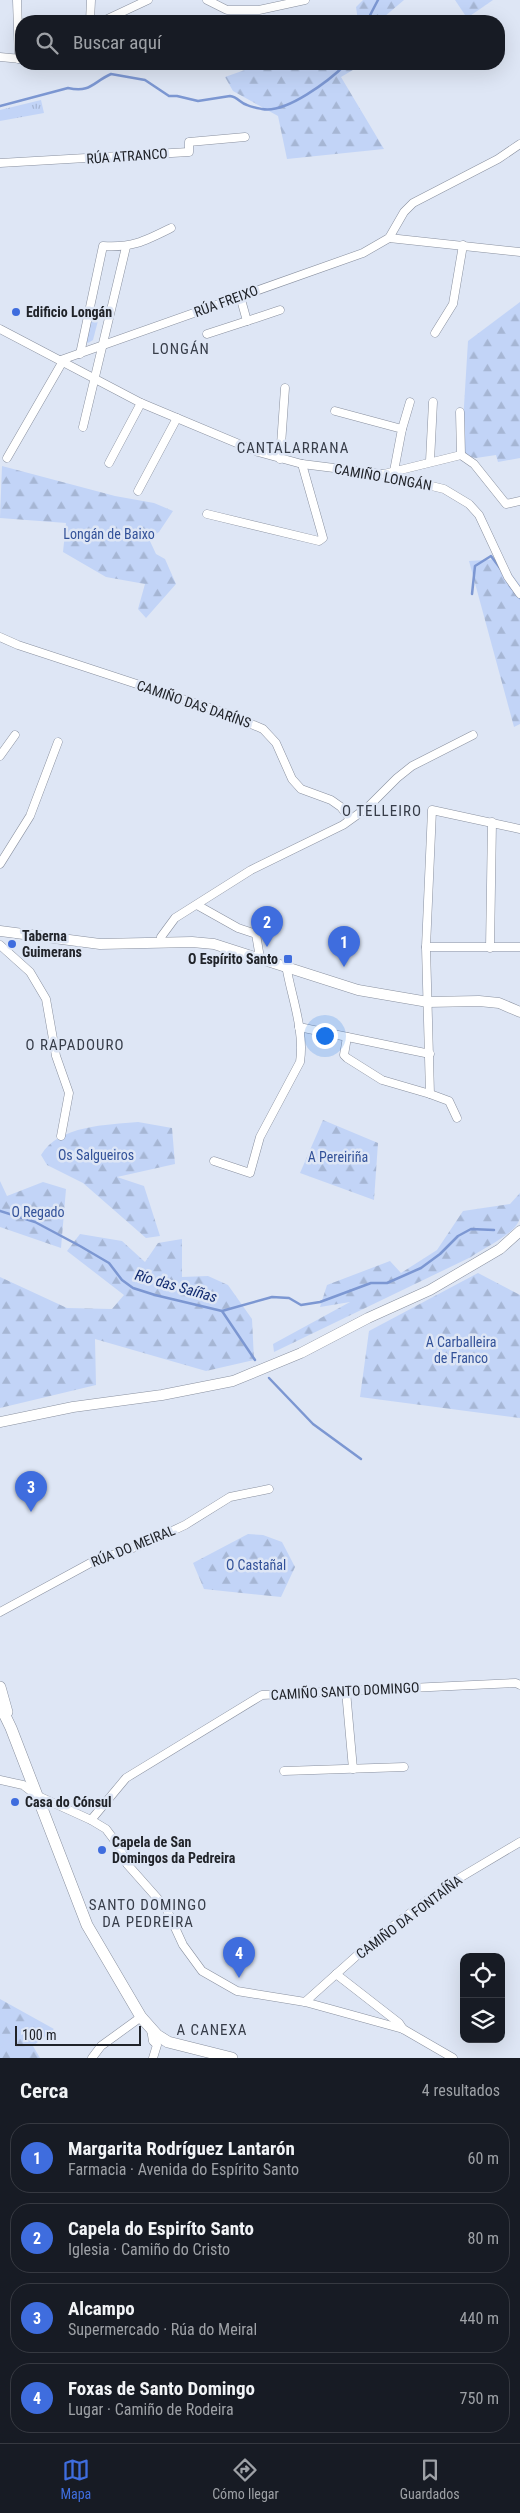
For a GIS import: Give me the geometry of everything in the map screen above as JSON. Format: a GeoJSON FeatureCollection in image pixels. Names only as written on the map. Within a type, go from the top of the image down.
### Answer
{"type":"FeatureCollection","features":[{"type":"Feature","properties":{"kind":"main road"},"geometry":{"type":"LineString","coordinates":[[0,931],[100,944],[214,944],[286,965],[319,980],[358,990],[428,1002],[479,1001],[499,1003],[520,1012]]}},
{"type":"Feature","properties":{"kind":"main road"},"geometry":{"type":"LineString","coordinates":[[0,1422],[73,1407],[162,1395],[233,1381],[301,1353],[368,1318],[430,1290],[516,1239],[520,1231]]}},
{"type":"Feature","properties":{"kind":"main road"},"geometry":{"type":"LineString","coordinates":[[0,1687],[11,1728]]}},
{"type":"Feature","properties":{"kind":"main road"},"geometry":{"type":"LineString","coordinates":[[0,1705],[11,1728],[87,1925],[141,2017],[154,2032],[183,2047],[232,2058]]}},
{"type":"Feature","properties":{"kind":"street"},"geometry":{"type":"LineString","coordinates":[[17,0],[18,15]]}},
{"type":"Feature","properties":{"kind":"street"},"geometry":{"type":"LineString","coordinates":[[90,15],[91,0]]}},
{"type":"Feature","properties":{"kind":"street"},"geometry":{"type":"LineString","coordinates":[[116,15],[148,0]]}},
{"type":"Feature","properties":{"kind":"street"},"geometry":{"type":"LineString","coordinates":[[207,0],[227,10],[251,10],[305,0]]}},
{"type":"Feature","properties":{"kind":"street"},"geometry":{"type":"LineString","coordinates":[[0,57],[15,58]]}},
{"type":"Feature","properties":{"kind":"street","name":"RÚA ATRANCO"},"geometry":{"type":"LineString","coordinates":[[0,163],[189,152],[189,142],[245,137]]}},
{"type":"Feature","properties":{"kind":"street"},"geometry":{"type":"LineString","coordinates":[[520,144],[498,159],[413,203],[404,212],[389,238],[520,252]]}},
{"type":"Feature","properties":{"kind":"street"},"geometry":{"type":"LineString","coordinates":[[80,354],[103,246],[126,247],[139,244],[170,228]]}},
{"type":"Feature","properties":{"kind":"street","name":"RÚA FREIXO"},"geometry":{"type":"LineString","coordinates":[[62,360],[363,253],[389,238]]}},
{"type":"Feature","properties":{"kind":"street"},"geometry":{"type":"LineString","coordinates":[[435,333],[453,304],[463,245]]}},
{"type":"Feature","properties":{"kind":"street"},"geometry":{"type":"LineString","coordinates":[[83,427],[126,247]]}},
{"type":"Feature","properties":{"kind":"street"},"geometry":{"type":"LineString","coordinates":[[240,296],[247,320]]}},
{"type":"Feature","properties":{"kind":"street"},"geometry":{"type":"LineString","coordinates":[[207,334],[280,310]]}},
{"type":"Feature","properties":{"kind":"street","name":"CAMIÑO LONGÁN"},"geometry":{"type":"LineString","coordinates":[[0,329],[141,403],[258,452],[302,464],[382,474],[444,489],[469,504],[485,524],[508,577],[520,594]]}},
{"type":"Feature","properties":{"kind":"street"},"geometry":{"type":"LineString","coordinates":[[7,458],[62,360]]}},
{"type":"Feature","properties":{"kind":"street"},"geometry":{"type":"LineString","coordinates":[[280,459],[285,388]]}},
{"type":"Feature","properties":{"kind":"street"},"geometry":{"type":"LineString","coordinates":[[394,471],[402,429],[410,402]]}},
{"type":"Feature","properties":{"kind":"street"},"geometry":{"type":"LineString","coordinates":[[430,461],[433,402]]}},
{"type":"Feature","properties":{"kind":"street"},"geometry":{"type":"LineString","coordinates":[[109,463],[141,403]]}},
{"type":"Feature","properties":{"kind":"street"},"geometry":{"type":"LineString","coordinates":[[335,411],[402,429]]}},
{"type":"Feature","properties":{"kind":"street"},"geometry":{"type":"LineString","coordinates":[[460,412],[460,455]]}},
{"type":"Feature","properties":{"kind":"street"},"geometry":{"type":"LineString","coordinates":[[138,491],[177,418]]}},
{"type":"Feature","properties":{"kind":"street"},"geometry":{"type":"LineString","coordinates":[[382,474],[460,455],[474,464],[506,504],[520,501]]}},
{"type":"Feature","properties":{"kind":"street"},"geometry":{"type":"LineString","coordinates":[[207,514],[319,541],[322,538],[302,464]]}},
{"type":"Feature","properties":{"kind":"street","name":"CAMIÑO DAS DARÍNS"},"geometry":{"type":"LineString","coordinates":[[0,637],[18,645],[219,711],[263,729],[276,743],[292,779],[301,789],[331,800],[350,819]]}},
{"type":"Feature","properties":{"kind":"street"},"geometry":{"type":"LineString","coordinates":[[161,943],[161,937],[175,918],[251,870],[332,831],[368,807],[412,766],[473,735]]}},
{"type":"Feature","properties":{"kind":"street"},"geometry":{"type":"LineString","coordinates":[[0,756],[14,736]]}},
{"type":"Feature","properties":{"kind":"street"},"geometry":{"type":"LineString","coordinates":[[0,864],[30,816],[58,742]]}},
{"type":"Feature","properties":{"kind":"street"},"geometry":{"type":"LineString","coordinates":[[430,1094],[426,947],[432,810],[520,829]]}},
{"type":"Feature","properties":{"kind":"street"},"geometry":{"type":"LineString","coordinates":[[490,948],[492,822]]}},
{"type":"Feature","properties":{"kind":"street"},"geometry":{"type":"LineString","coordinates":[[197,905],[238,928],[256,934],[260,958]]}},
{"type":"Feature","properties":{"kind":"street"},"geometry":{"type":"LineString","coordinates":[[0,945],[30,972],[46,999],[56,1056],[69,1093],[61,1136]]}},
{"type":"Feature","properties":{"kind":"street"},"geometry":{"type":"LineString","coordinates":[[426,947],[520,947]]}},
{"type":"Feature","properties":{"kind":"street"},"geometry":{"type":"LineString","coordinates":[[214,1162],[250,1173],[260,1137],[300,1062],[302,1052],[299,1026],[286,965]]}},
{"type":"Feature","properties":{"kind":"street"},"geometry":{"type":"LineString","coordinates":[[289,981],[298,970]]}},
{"type":"Feature","properties":{"kind":"street"},"geometry":{"type":"LineString","coordinates":[[299,1026],[430,1054]]}},
{"type":"Feature","properties":{"kind":"street"},"geometry":{"type":"LineString","coordinates":[[347,1037],[344,1055],[347,1058],[382,1080],[449,1101],[457,1118]]}},
{"type":"Feature","properties":{"kind":"street","name":"RÚA DO MEIRAL"},"geometry":{"type":"LineString","coordinates":[[0,1612],[94,1561],[142,1545],[185,1525],[230,1497],[269,1489]]}},
{"type":"Feature","properties":{"kind":"street","name":"CAMIÑO SANTO DOMINGO"},"geometry":{"type":"LineString","coordinates":[[91,1820],[126,1778],[262,1695],[516,1683],[520,1686]]}},
{"type":"Feature","properties":{"kind":"street"},"geometry":{"type":"LineString","coordinates":[[346,1691],[353,1769]]}},
{"type":"Feature","properties":{"kind":"street"},"geometry":{"type":"LineString","coordinates":[[284,1771],[404,1767]]}},
{"type":"Feature","properties":{"kind":"street"},"geometry":{"type":"LineString","coordinates":[[0,1780],[23,1785],[36,1795],[91,1820],[106,1829],[118,1845],[128,1864],[166,1908],[183,1945],[202,1971],[237,1990],[304,2002],[403,2029],[453,2058]]}},
{"type":"Feature","properties":{"kind":"street","name":"CAMIÑO DA FONTAÍÑA"},"geometry":{"type":"LineString","coordinates":[[304,2002],[372,1942],[446,1886],[520,1842]]}},
{"type":"Feature","properties":{"kind":"street"},"geometry":{"type":"LineString","coordinates":[[336,1974],[399,2023],[403,2029]]}},
{"type":"Feature","properties":{"kind":"street"},"geometry":{"type":"LineString","coordinates":[[92,2058],[101,2046],[141,2017]]}},
{"type":"Feature","properties":{"kind":"street"},"geometry":{"type":"LineString","coordinates":[[152,2058],[157,2045],[153,2041],[154,2032]]}},
{"type":"Feature","properties":{"kind":"green space"},"geometry":{"type":"Polygon","coordinates":[[[363,0],[404,0],[386,15],[357,15],[356,7],[363,0]]]}},
{"type":"Feature","properties":{"kind":"green space"},"geometry":{"type":"Polygon","coordinates":[[[455,0],[493,0],[471,15],[465,15],[455,0]]]}},
{"type":"Feature","properties":{"kind":"green space"},"geometry":{"type":"Polygon","coordinates":[[[245,70],[353,70],[341,77],[384,149],[287,159],[278,116],[233,91],[225,77],[245,70]]]}},
{"type":"Feature","properties":{"kind":"green space"},"geometry":{"type":"Polygon","coordinates":[[[41,100],[44,113],[0,121],[0,110],[41,100]]]}},
{"type":"Feature","properties":{"kind":"green space"},"geometry":{"type":"Polygon","coordinates":[[[520,302],[520,458],[498,462],[496,455],[476,458],[461,455],[468,341],[520,302]]]}},
{"type":"Feature","properties":{"kind":"green space"},"geometry":{"type":"Polygon","coordinates":[[[93,308],[101,309],[93,340],[88,343],[86,342],[93,308]]]}},
{"type":"Feature","properties":{"kind":"green space","name":"Longán de Baixo"},"geometry":{"type":"Polygon","coordinates":[[[2,466],[115,496],[154,503],[173,511],[159,532],[149,539],[156,554],[165,559],[176,584],[146,618],[138,609],[145,584],[106,577],[63,552],[66,523],[0,518],[2,466]]]}},
{"type":"Feature","properties":{"kind":"green space"},"geometry":{"type":"Polygon","coordinates":[[[500,559],[520,585],[520,724],[514,727],[469,561],[500,559]]]}},
{"type":"Feature","properties":{"kind":"green space","name":"A Pereiriña"},"geometry":{"type":"Polygon","coordinates":[[[323,1120],[378,1143],[374,1200],[300,1173],[323,1120]]]}},
{"type":"Feature","properties":{"kind":"green space","name":"Os Salgueiros"},"geometry":{"type":"Polygon","coordinates":[[[138,1122],[172,1128],[175,1164],[117,1177],[144,1186],[160,1236],[146,1238],[83,1183],[47,1165],[41,1155],[49,1145],[71,1132],[98,1126],[138,1122]]]}},
{"type":"Feature","properties":{"kind":"green space","name":"O Regado"},"geometry":{"type":"Polygon","coordinates":[[[0,1181],[7,1196],[43,1182],[66,1189],[61,1248],[0,1227],[0,1181]]]}},
{"type":"Feature","properties":{"kind":"green space"},"geometry":{"type":"Polygon","coordinates":[[[520,1193],[520,1218],[513,1229],[499,1240],[471,1257],[274,1352],[273,1344],[350,1302],[320,1307],[327,1285],[390,1261],[401,1273],[437,1250],[463,1211],[510,1204],[520,1193]]]}},
{"type":"Feature","properties":{"kind":"green space"},"geometry":{"type":"Polygon","coordinates":[[[80,1234],[122,1241],[145,1262],[158,1243],[182,1239],[182,1277],[208,1276],[228,1285],[252,1319],[254,1360],[206,1371],[95,1339],[96,1385],[0,1408],[0,1277],[67,1308],[112,1309],[124,1295],[67,1251],[80,1234]]]}},
{"type":"Feature","properties":{"kind":"green space","name":"A Carballeira de Franco"},"geometry":{"type":"Polygon","coordinates":[[[478,1273],[520,1295],[520,1418],[360,1397],[369,1331],[478,1273]]]}},
{"type":"Feature","properties":{"kind":"green space","name":"O Castañal"},"geometry":{"type":"Polygon","coordinates":[[[248,1534],[263,1535],[282,1542],[295,1567],[281,1597],[204,1589],[193,1563],[248,1534]]]}},
{"type":"Feature","properties":{"kind":"green space"},"geometry":{"type":"Polygon","coordinates":[[[0,1999],[54,2029],[33,2046],[40,2058],[0,2058],[0,1999]]]}},
{"type":"Feature","properties":{"kind":"waterway"},"geometry":{"type":"LineString","coordinates":[[370,15],[378,0]]}},
{"type":"Feature","properties":{"kind":"waterway"},"geometry":{"type":"LineString","coordinates":[[0,106],[68,88],[87,88],[111,74],[145,80],[169,96],[198,101],[230,96],[250,106],[272,109],[295,101],[319,87],[339,70]]}},
{"type":"Feature","properties":{"kind":"waterway"},"geometry":{"type":"LineString","coordinates":[[472,594],[475,566],[491,556],[500,568]]}},
{"type":"Feature","properties":{"kind":"waterway"},"geometry":{"type":"LineString","coordinates":[[510,586],[520,598]]}},
{"type":"Feature","properties":{"kind":"waterway","name":"Río das Saíñas"},"geometry":{"type":"LineString","coordinates":[[0,1211],[35,1222],[80,1246],[109,1263],[122,1280],[133,1288],[222,1311],[272,1297],[289,1298],[301,1305],[320,1302],[371,1283],[387,1283],[421,1268],[440,1254],[458,1236],[471,1229],[494,1230]]}},
{"type":"Feature","properties":{"kind":"waterway"},"geometry":{"type":"LineString","coordinates":[[222,1311],[255,1360]]}},
{"type":"Feature","properties":{"kind":"waterway"},"geometry":{"type":"LineString","coordinates":[[269,1378],[313,1424],[361,1459]]}},
{"type":"Feature","properties":{"kind":"place","name":"Edificio Longán"},"geometry":{"type":"Point","coordinates":[16,312]}},
{"type":"Feature","properties":{"kind":"place","name":"Taberna Guimerans"},"geometry":{"type":"Point","coordinates":[12,944]}},
{"type":"Feature","properties":{"kind":"place","name":"Capela do Espiríto Santo"},"geometry":{"type":"Point","coordinates":[267,947]}},
{"type":"Feature","properties":{"kind":"place","name":"O Espírito Santo"},"geometry":{"type":"Point","coordinates":[288,959]}},
{"type":"Feature","properties":{"kind":"place","name":"Margarita Rodríguez Lantarón"},"geometry":{"type":"Point","coordinates":[344,967]}},
{"type":"Feature","properties":{"kind":"place","name":"Alcampo"},"geometry":{"type":"Point","coordinates":[31,1512]}},
{"type":"Feature","properties":{"kind":"place","name":"Casa do Cónsul"},"geometry":{"type":"Point","coordinates":[15,1802]}},
{"type":"Feature","properties":{"kind":"place","name":"Capela de San Domingos da Pedreira"},"geometry":{"type":"Point","coordinates":[102,1850]}},
{"type":"Feature","properties":{"kind":"place","name":"Foxas de Santo Domingo"},"geometry":{"type":"Point","coordinates":[239,1978]}},
{"type":"Feature","properties":{"kind":"district","name":"LONGÁN"},"geometry":{"type":"Point","coordinates":[181,349]}},
{"type":"Feature","properties":{"kind":"district","name":"CANTALARRANA"},"geometry":{"type":"Point","coordinates":[293,448]}},
{"type":"Feature","properties":{"kind":"district","name":"O TELLEIRO"},"geometry":{"type":"Point","coordinates":[382,811]}},
{"type":"Feature","properties":{"kind":"district","name":"O RAPADOURO"},"geometry":{"type":"Point","coordinates":[75,1045]}},
{"type":"Feature","properties":{"kind":"district","name":"SANTO DOMINGO DA PEDREIRA"},"geometry":{"type":"Point","coordinates":[148,1914]}},
{"type":"Feature","properties":{"kind":"district","name":"A CANEXA"},"geometry":{"type":"Point","coordinates":[212,2030]}}]}
